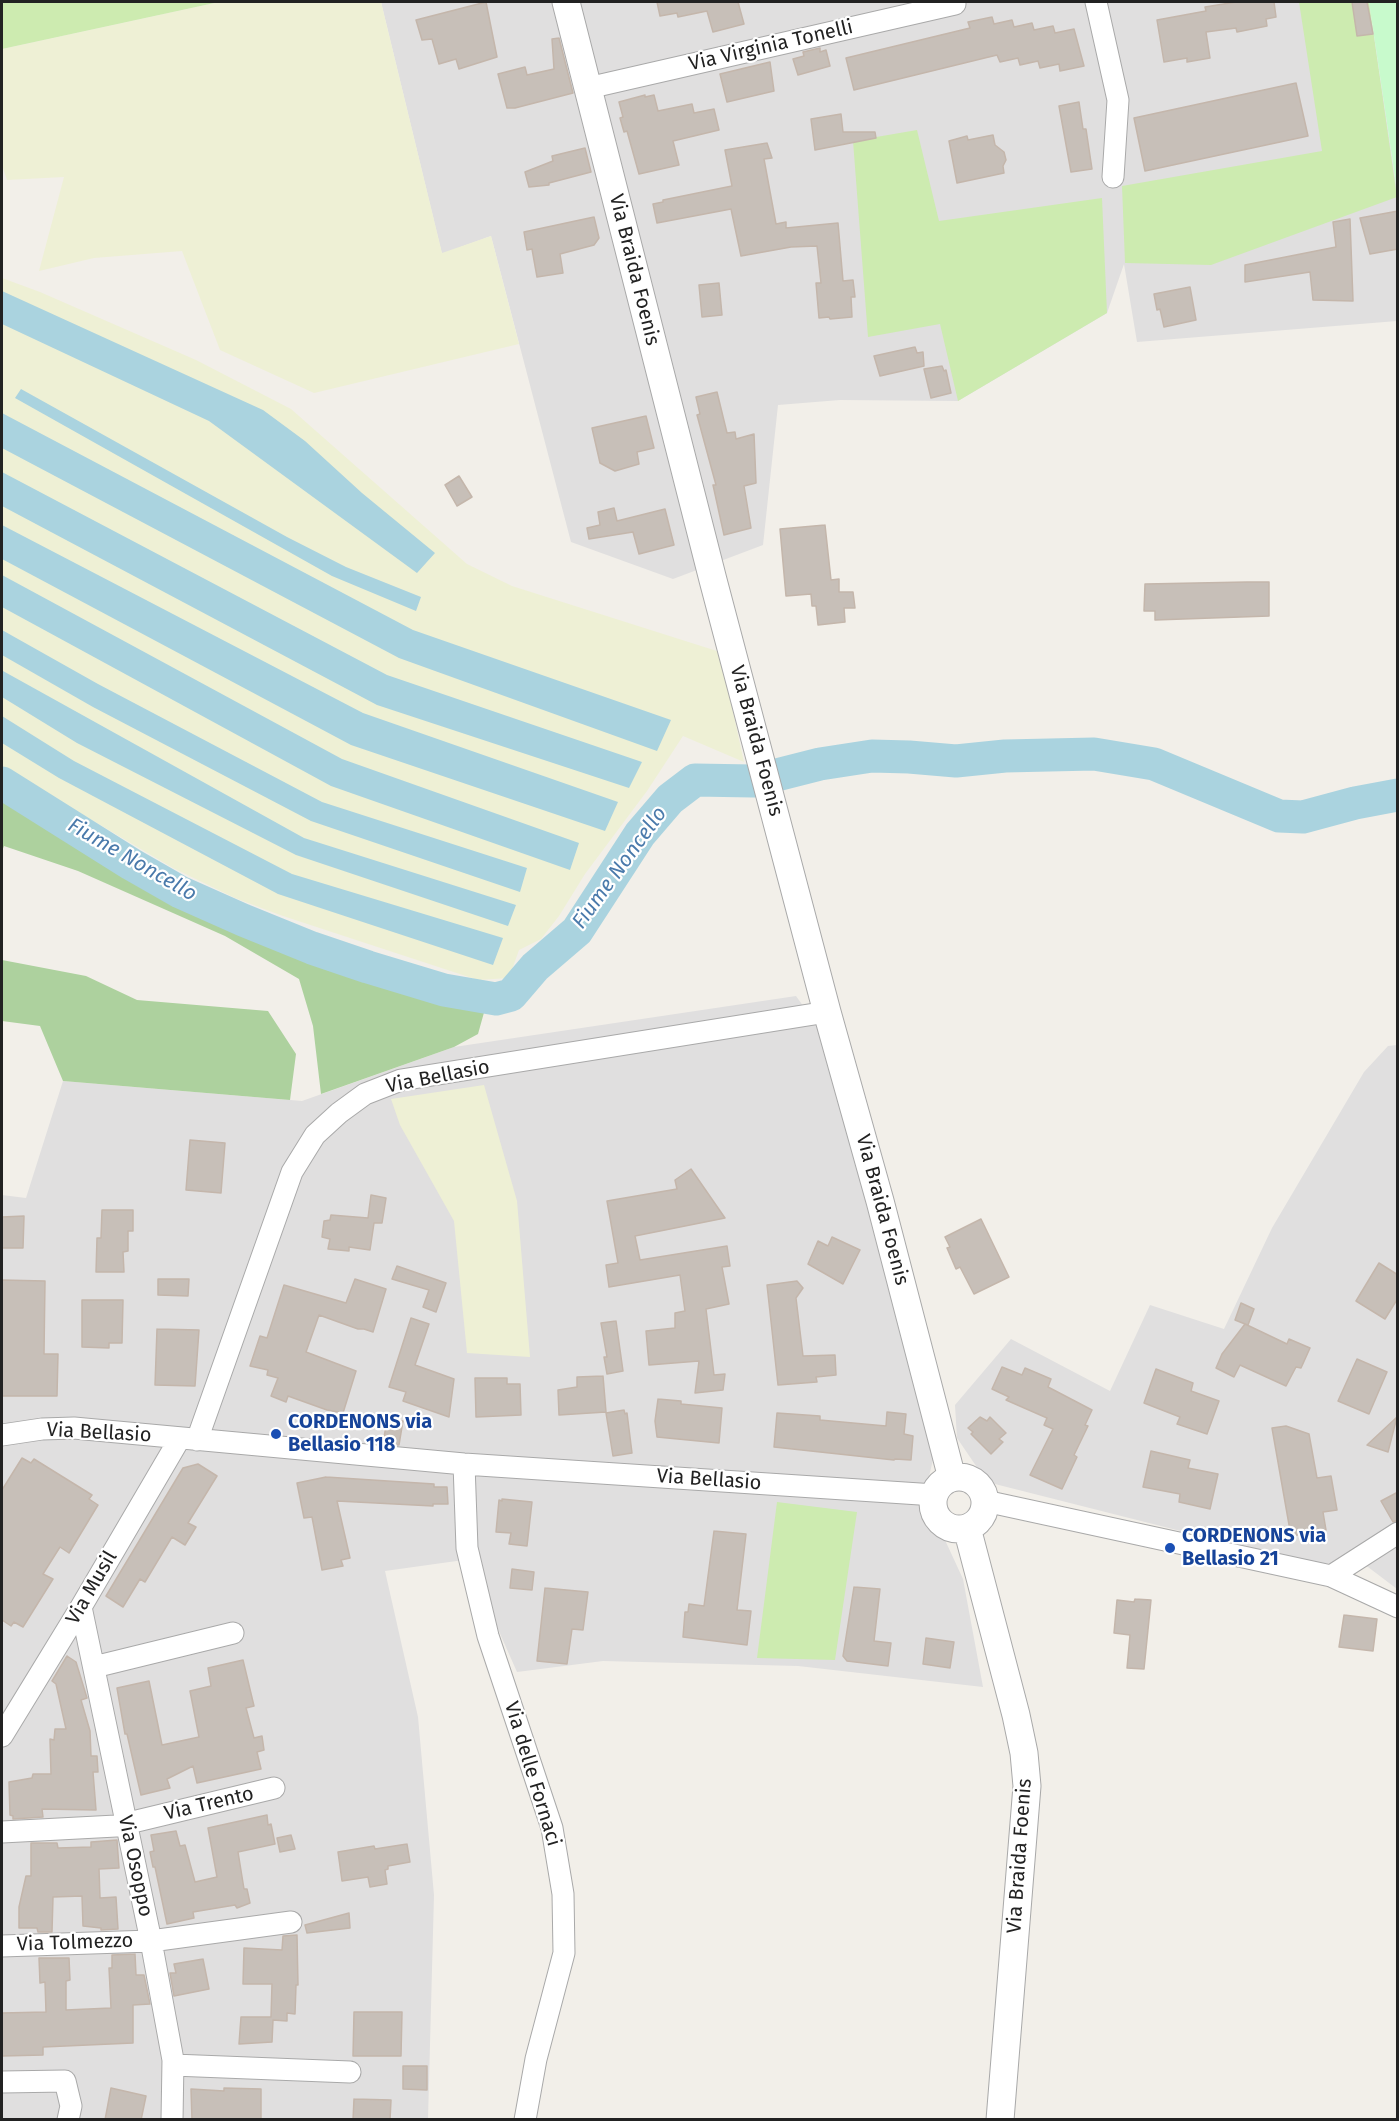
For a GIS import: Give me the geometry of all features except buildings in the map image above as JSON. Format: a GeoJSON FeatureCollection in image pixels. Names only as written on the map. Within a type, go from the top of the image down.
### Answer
{"type":"FeatureCollection","features":[{"type":"Feature","properties":{"kind":"street","name":"Via Braida Foenis"},"geometry":{"type":"LineString","coordinates":[[566,2],[710,568],[827,1012],[886,1223],[943,1486]]}},
{"type":"Feature","properties":{"kind":"street"},"geometry":{"type":"LineString","coordinates":[[1096,2],[1118,100],[1113,177]]}},
{"type":"Feature","properties":{"kind":"street","name":"Via Virginia Tonelli"},"geometry":{"type":"LineString","coordinates":[[588,88],[962,3]]}},
{"type":"Feature","properties":{"kind":"street","name":"Via Bellasio"},"geometry":{"type":"LineString","coordinates":[[189,1439],[291,1172],[315,1136],[339,1113],[364,1094],[401,1080],[827,1012]]}},
{"type":"Feature","properties":{"kind":"street","name":"Via Bellasio"},"geometry":{"type":"LineString","coordinates":[[2,1435],[42,1429],[74,1428],[464,1464],[943,1486]]}},
{"type":"Feature","properties":{"kind":"street","name":"Via Musil"},"geometry":{"type":"LineString","coordinates":[[2,1736],[81,1607],[189,1439]]}},
{"type":"Feature","properties":{"kind":"street","name":"Via delle Fornaci"},"geometry":{"type":"LineString","coordinates":[[464,1464],[467,1548],[488,1636],[552,1828],[563,1894],[564,1953],[536,2059],[525,2120]]}},
{"type":"Feature","properties":{"kind":"street"},"geometry":{"type":"LineString","coordinates":[[960,1477],[980,1487],[985,1501],[981,1516],[975,1524],[966,1528],[948,1527],[940,1520],[934,1509],[943,1486],[960,1477]]}},
{"type":"Feature","properties":{"kind":"street"},"geometry":{"type":"LineString","coordinates":[[985,1501],[1331,1576],[1398,1607]]}},
{"type":"Feature","properties":{"kind":"street","name":"Via Braida Foenis"},"geometry":{"type":"LineString","coordinates":[[966,1528],[1017,1715],[1027,1786],[1000,2120]]}},
{"type":"Feature","properties":{"kind":"street"},"geometry":{"type":"LineString","coordinates":[[1331,1576],[1398,1533]]}},
{"type":"Feature","properties":{"kind":"street","name":"Via Osoppo"},"geometry":{"type":"LineString","coordinates":[[81,1607],[151,1941],[173,2065],[172,2120]]}},
{"type":"Feature","properties":{"kind":"street"},"geometry":{"type":"LineString","coordinates":[[94,1667],[233,1633]]}},
{"type":"Feature","properties":{"kind":"street","name":"Via Trento"},"geometry":{"type":"LineString","coordinates":[[2,1832],[116,1826],[274,1788]]}},
{"type":"Feature","properties":{"kind":"street","name":"Via Tolmezzo"},"geometry":{"type":"LineString","coordinates":[[2,1946],[151,1941],[291,1922]]}},
{"type":"Feature","properties":{"kind":"street"},"geometry":{"type":"LineString","coordinates":[[173,2065],[351,2072]]}},
{"type":"Feature","properties":{"kind":"street"},"geometry":{"type":"LineString","coordinates":[[2,2082],[65,2081],[71,2106],[69,2120]]}},
{"type":"Feature","properties":{"kind":"shaded area"},"geometry":{"type":"Polygon","coordinates":[[[381,2],[1369,2],[1397,191],[1397,321],[1137,342],[1124,264],[1107,313],[958,401],[840,400],[778,405],[763,545],[673,579],[571,542],[491,236],[442,254],[381,2]]]}},
{"type":"Feature","properties":{"kind":"shaded area"},"geometry":{"type":"Polygon","coordinates":[[[796,996],[821,1031],[933,1460],[920,1513],[945,1540],[963,1579],[983,1687],[798,1666],[603,1661],[517,1672],[494,1620],[478,1558],[385,1571],[418,1717],[434,1895],[428,2119],[2,2120],[2,1195],[26,1198],[63,1081],[302,1101],[454,1047],[796,996]]]}},
{"type":"Feature","properties":{"kind":"shaded area"},"geometry":{"type":"Polygon","coordinates":[[[1397,1045],[1397,1589],[1368,1567],[1299,1561],[987,1482],[957,1438],[955,1405],[1011,1339],[1110,1391],[1150,1305],[1224,1329],[1272,1228],[1364,1072],[1388,1046],[1397,1045]]]}},
{"type":"Feature","properties":{"kind":"green space"},"geometry":{"type":"Polygon","coordinates":[[[2,2],[219,2],[2,49],[2,2]]]}},
{"type":"Feature","properties":{"kind":"green space"},"geometry":{"type":"Polygon","coordinates":[[[219,2],[381,2],[442,253],[491,236],[519,344],[314,393],[220,350],[182,251],[94,258],[39,271],[64,177],[7,180],[2,165],[2,49],[219,2]]]}},
{"type":"Feature","properties":{"kind":"green space"},"geometry":{"type":"Polygon","coordinates":[[[1299,2],[1369,2],[1397,197],[1211,265],[1125,263],[1122,186],[1322,151],[1299,2]]]}},
{"type":"Feature","properties":{"kind":"green space"},"geometry":{"type":"Polygon","coordinates":[[[1369,2],[1397,2],[1397,191],[1369,2]]]}},
{"type":"Feature","properties":{"kind":"green space"},"geometry":{"type":"Polygon","coordinates":[[[917,130],[939,221],[1102,198],[1107,313],[958,401],[940,324],[868,337],[853,141],[917,130]]]}},
{"type":"Feature","properties":{"kind":"green space"},"geometry":{"type":"Polygon","coordinates":[[[2,278],[40,292],[196,360],[291,409],[467,564],[512,586],[720,652],[744,762],[683,736],[647,791],[585,874],[559,916],[541,939],[519,950],[509,978],[478,980],[235,898],[173,868],[2,767],[2,278]]]}},
{"type":"Feature","properties":{"kind":"green space"},"geometry":{"type":"Polygon","coordinates":[[[2,783],[180,892],[312,948],[444,990],[474,996],[485,1009],[478,1034],[454,1047],[321,1094],[313,1026],[299,979],[225,936],[78,871],[4,846],[2,851],[2,783]]]}},
{"type":"Feature","properties":{"kind":"green space"},"geometry":{"type":"Polygon","coordinates":[[[2,960],[86,976],[137,1000],[268,1011],[296,1054],[290,1100],[63,1081],[40,1026],[2,1021],[2,960]]]}},
{"type":"Feature","properties":{"kind":"green space"},"geometry":{"type":"Polygon","coordinates":[[[484,1085],[517,1201],[530,1357],[467,1353],[454,1221],[400,1125],[391,1099],[484,1085]]]}},
{"type":"Feature","properties":{"kind":"green space"},"geometry":{"type":"Polygon","coordinates":[[[777,1502],[857,1512],[835,1660],[757,1658],[777,1502]]]}},
{"type":"Feature","properties":{"kind":"water"},"geometry":{"type":"Polygon","coordinates":[[[2,291],[263,410],[305,441],[362,493],[435,553],[417,573],[209,421],[2,324],[2,291]]]}},
{"type":"Feature","properties":{"kind":"water"},"geometry":{"type":"Polygon","coordinates":[[[21,389],[287,537],[346,567],[421,597],[416,611],[332,576],[15,398],[21,389]]]}},
{"type":"Feature","properties":{"kind":"water"},"geometry":{"type":"Polygon","coordinates":[[[2,413],[413,630],[671,720],[657,751],[399,658],[2,448],[2,413]]]}},
{"type":"Feature","properties":{"kind":"water"},"geometry":{"type":"Polygon","coordinates":[[[2,472],[387,675],[642,762],[629,788],[377,705],[2,506],[2,472]]]}},
{"type":"Feature","properties":{"kind":"water"},"geometry":{"type":"Polygon","coordinates":[[[2,525],[363,713],[618,802],[605,831],[351,745],[2,559],[2,525]]]}},
{"type":"Feature","properties":{"kind":"water"},"geometry":{"type":"Polygon","coordinates":[[[2,575],[342,759],[579,843],[570,870],[331,786],[2,607],[2,575]]]}},
{"type":"Feature","properties":{"kind":"water"},"geometry":{"type":"Polygon","coordinates":[[[2,630],[98,684],[322,802],[527,868],[520,892],[311,821],[93,707],[2,655],[2,630]]]}},
{"type":"Feature","properties":{"kind":"water"},"geometry":{"type":"Polygon","coordinates":[[[3,671],[304,838],[516,905],[508,926],[296,855],[77,743],[2,697],[3,671]]]}},
{"type":"Feature","properties":{"kind":"water"},"geometry":{"type":"Polygon","coordinates":[[[2,716],[74,761],[292,874],[503,938],[493,965],[278,894],[59,778],[2,743],[2,716]]]}},
{"type":"Feature","properties":{"kind":"waterway","name":"Fiume Noncello"},"geometry":{"type":"LineString","coordinates":[[2,783],[180,892],[243,920],[312,948],[368,967],[444,990],[496,999],[511,995],[535,967],[577,931],[640,834],[670,799],[695,780],[753,781],[820,764],[872,756],[956,761],[1005,756],[1094,754],[1154,764],[1279,816],[1303,817],[1355,803],[1398,795]]}},
{"type":"Feature","properties":{"kind":"place","name":"CORDENONS via Bellasio 118"},"geometry":{"type":"Point","coordinates":[276,1434]}},
{"type":"Feature","properties":{"kind":"place","name":"CORDENONS via Bellasio 21"},"geometry":{"type":"Point","coordinates":[1170,1548]}}]}
